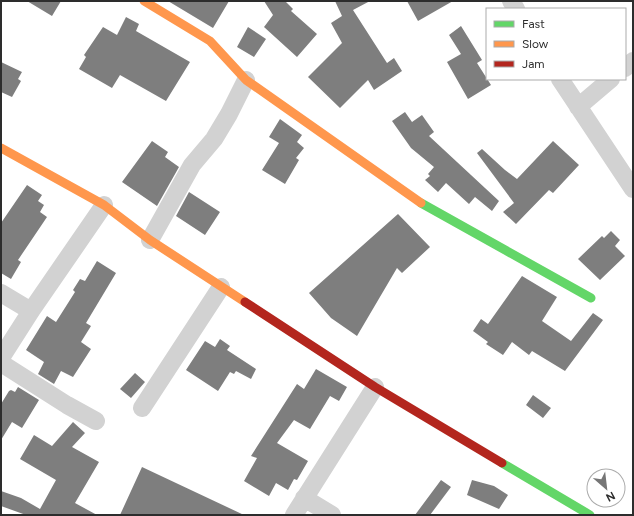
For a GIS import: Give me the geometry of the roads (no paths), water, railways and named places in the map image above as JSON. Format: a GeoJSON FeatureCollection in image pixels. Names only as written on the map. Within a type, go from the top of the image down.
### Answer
{"type":"FeatureCollection","features":[{"type":"Feature","properties":{"kind":"street"},"geometry":{"type":"LineString","coordinates":[[144,1],[210,41],[246,80],[419,202],[591,298]]}},
{"type":"Feature","properties":{"kind":"street"},"geometry":{"type":"LineString","coordinates":[[150,240],[192,165],[214,139],[246,80]]}},
{"type":"Feature","properties":{"kind":"street"},"geometry":{"type":"LineString","coordinates":[[561,80],[633,189]]}},
{"type":"Feature","properties":{"kind":"street"},"geometry":{"type":"LineString","coordinates":[[578,107],[610,80]]}},
{"type":"Feature","properties":{"kind":"street"},"geometry":{"type":"LineString","coordinates":[[1,148],[104,205],[150,240],[375,387],[590,515]]}},
{"type":"Feature","properties":{"kind":"street"},"geometry":{"type":"LineString","coordinates":[[1,358],[31,310],[104,205]]}},
{"type":"Feature","properties":{"kind":"street"},"geometry":{"type":"LineString","coordinates":[[142,408],[221,287]]}},
{"type":"Feature","properties":{"kind":"street"},"geometry":{"type":"LineString","coordinates":[[1,293],[31,310]]}},
{"type":"Feature","properties":{"kind":"street"},"geometry":{"type":"LineString","coordinates":[[1,363],[66,405],[96,421]]}},
{"type":"Feature","properties":{"kind":"street"},"geometry":{"type":"LineString","coordinates":[[294,515],[375,387]]}},
{"type":"Feature","properties":{"kind":"street"},"geometry":{"type":"LineString","coordinates":[[304,498],[332,515]]}}]}
